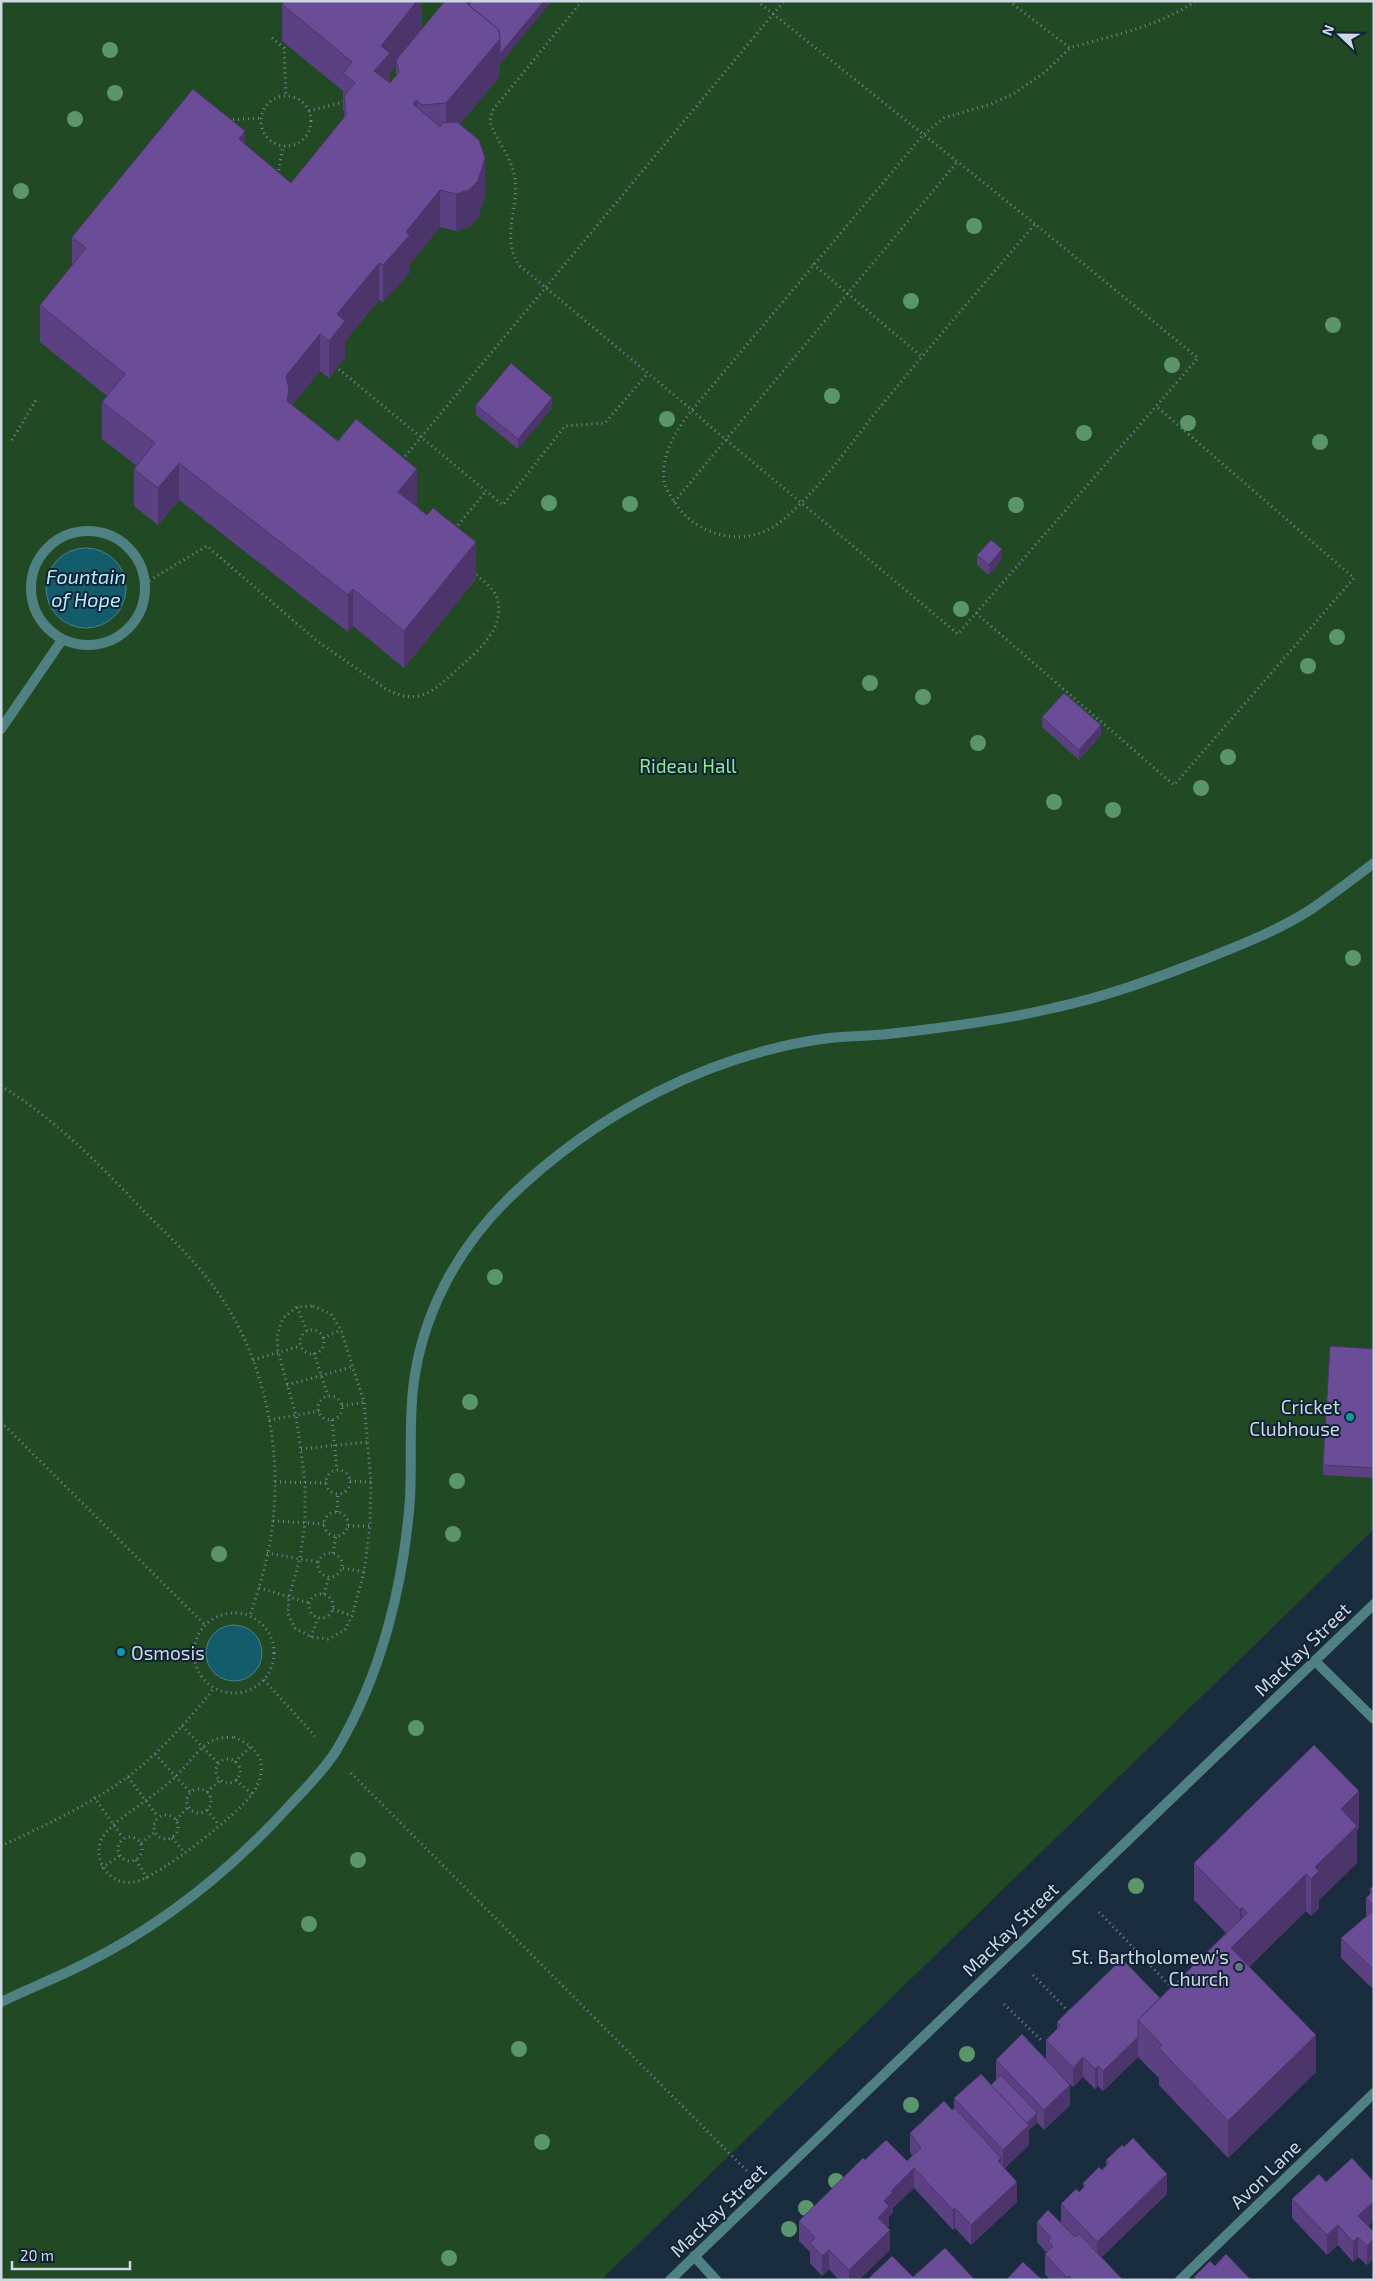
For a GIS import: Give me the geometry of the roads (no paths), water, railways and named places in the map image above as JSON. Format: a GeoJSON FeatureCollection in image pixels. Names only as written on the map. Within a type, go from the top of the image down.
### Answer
{"type":"FeatureCollection","features":[{"type":"Feature","properties":{"kind":"street"},"geometry":{"type":"LineString","coordinates":[[86,531],[113,536],[129,547],[140,564],[145,584],[143,603],[134,622],[120,636],[102,644],[82,645],[62,640],[46,628],[35,612],[30,592],[32,572],[40,554],[55,540],[73,532],[86,531]]}},
{"type":"Feature","properties":{"kind":"street"},"geometry":{"type":"LineString","coordinates":[[1,729],[62,640]]}},
{"type":"Feature","properties":{"kind":"street"},"geometry":{"type":"LineString","coordinates":[[1,2002],[84,1965],[181,1905],[254,1844],[333,1755],[357,1711],[375,1666],[395,1599],[404,1554],[410,1495],[412,1392],[419,1352],[431,1310],[454,1268],[475,1237],[504,1202],[547,1163],[598,1126],[648,1096],[699,1074],[755,1054],[827,1038],[891,1033],[1002,1018],[1056,1008],[1141,984],[1260,938],[1308,911],[1374,863]]}},
{"type":"Feature","properties":{"kind":"street","name":"MacKay Street"},"geometry":{"type":"LineString","coordinates":[[670,2280],[1374,1604]]}},
{"type":"Feature","properties":{"kind":"street"},"geometry":{"type":"LineString","coordinates":[[1315,1662],[1374,1720]]}},
{"type":"Feature","properties":{"kind":"street","name":"Avon Lane"},"geometry":{"type":"LineString","coordinates":[[1180,2280],[1374,2093]]}},
{"type":"Feature","properties":{"kind":"street"},"geometry":{"type":"LineString","coordinates":[[694,2256],[716,2280]]}},
{"type":"Feature","properties":{"kind":"water","name":"Fountain of Hope"},"geometry":{"type":"Polygon","coordinates":[[[86,548],[101,551],[114,560],[123,573],[126,588],[123,603],[114,616],[101,625],[86,628],[71,625],[58,616],[49,603],[46,588],[49,573],[58,560],[71,551],[86,548]]]}},
{"type":"Feature","properties":{"kind":"water"},"geometry":{"type":"Polygon","coordinates":[[[228,1625],[240,1625],[250,1629],[258,1637],[262,1653],[258,1669],[250,1677],[240,1681],[228,1681],[218,1677],[210,1669],[206,1659],[206,1647],[210,1637],[218,1629],[228,1625]]]}},
{"type":"Feature","properties":{"kind":"place","name":"Cricket Clubhouse"},"geometry":{"type":"Point","coordinates":[1350,1417]}},
{"type":"Feature","properties":{"kind":"place","name":"Osmosis"},"geometry":{"type":"Point","coordinates":[121,1652]}},
{"type":"Feature","properties":{"kind":"place","name":"St. Bartholomew's Church"},"geometry":{"type":"Point","coordinates":[1239,1967]}},
{"type":"Feature","properties":{"kind":"park label","name":"Rideau Hall"},"geometry":{"type":"Point","coordinates":[688,765]}}]}
